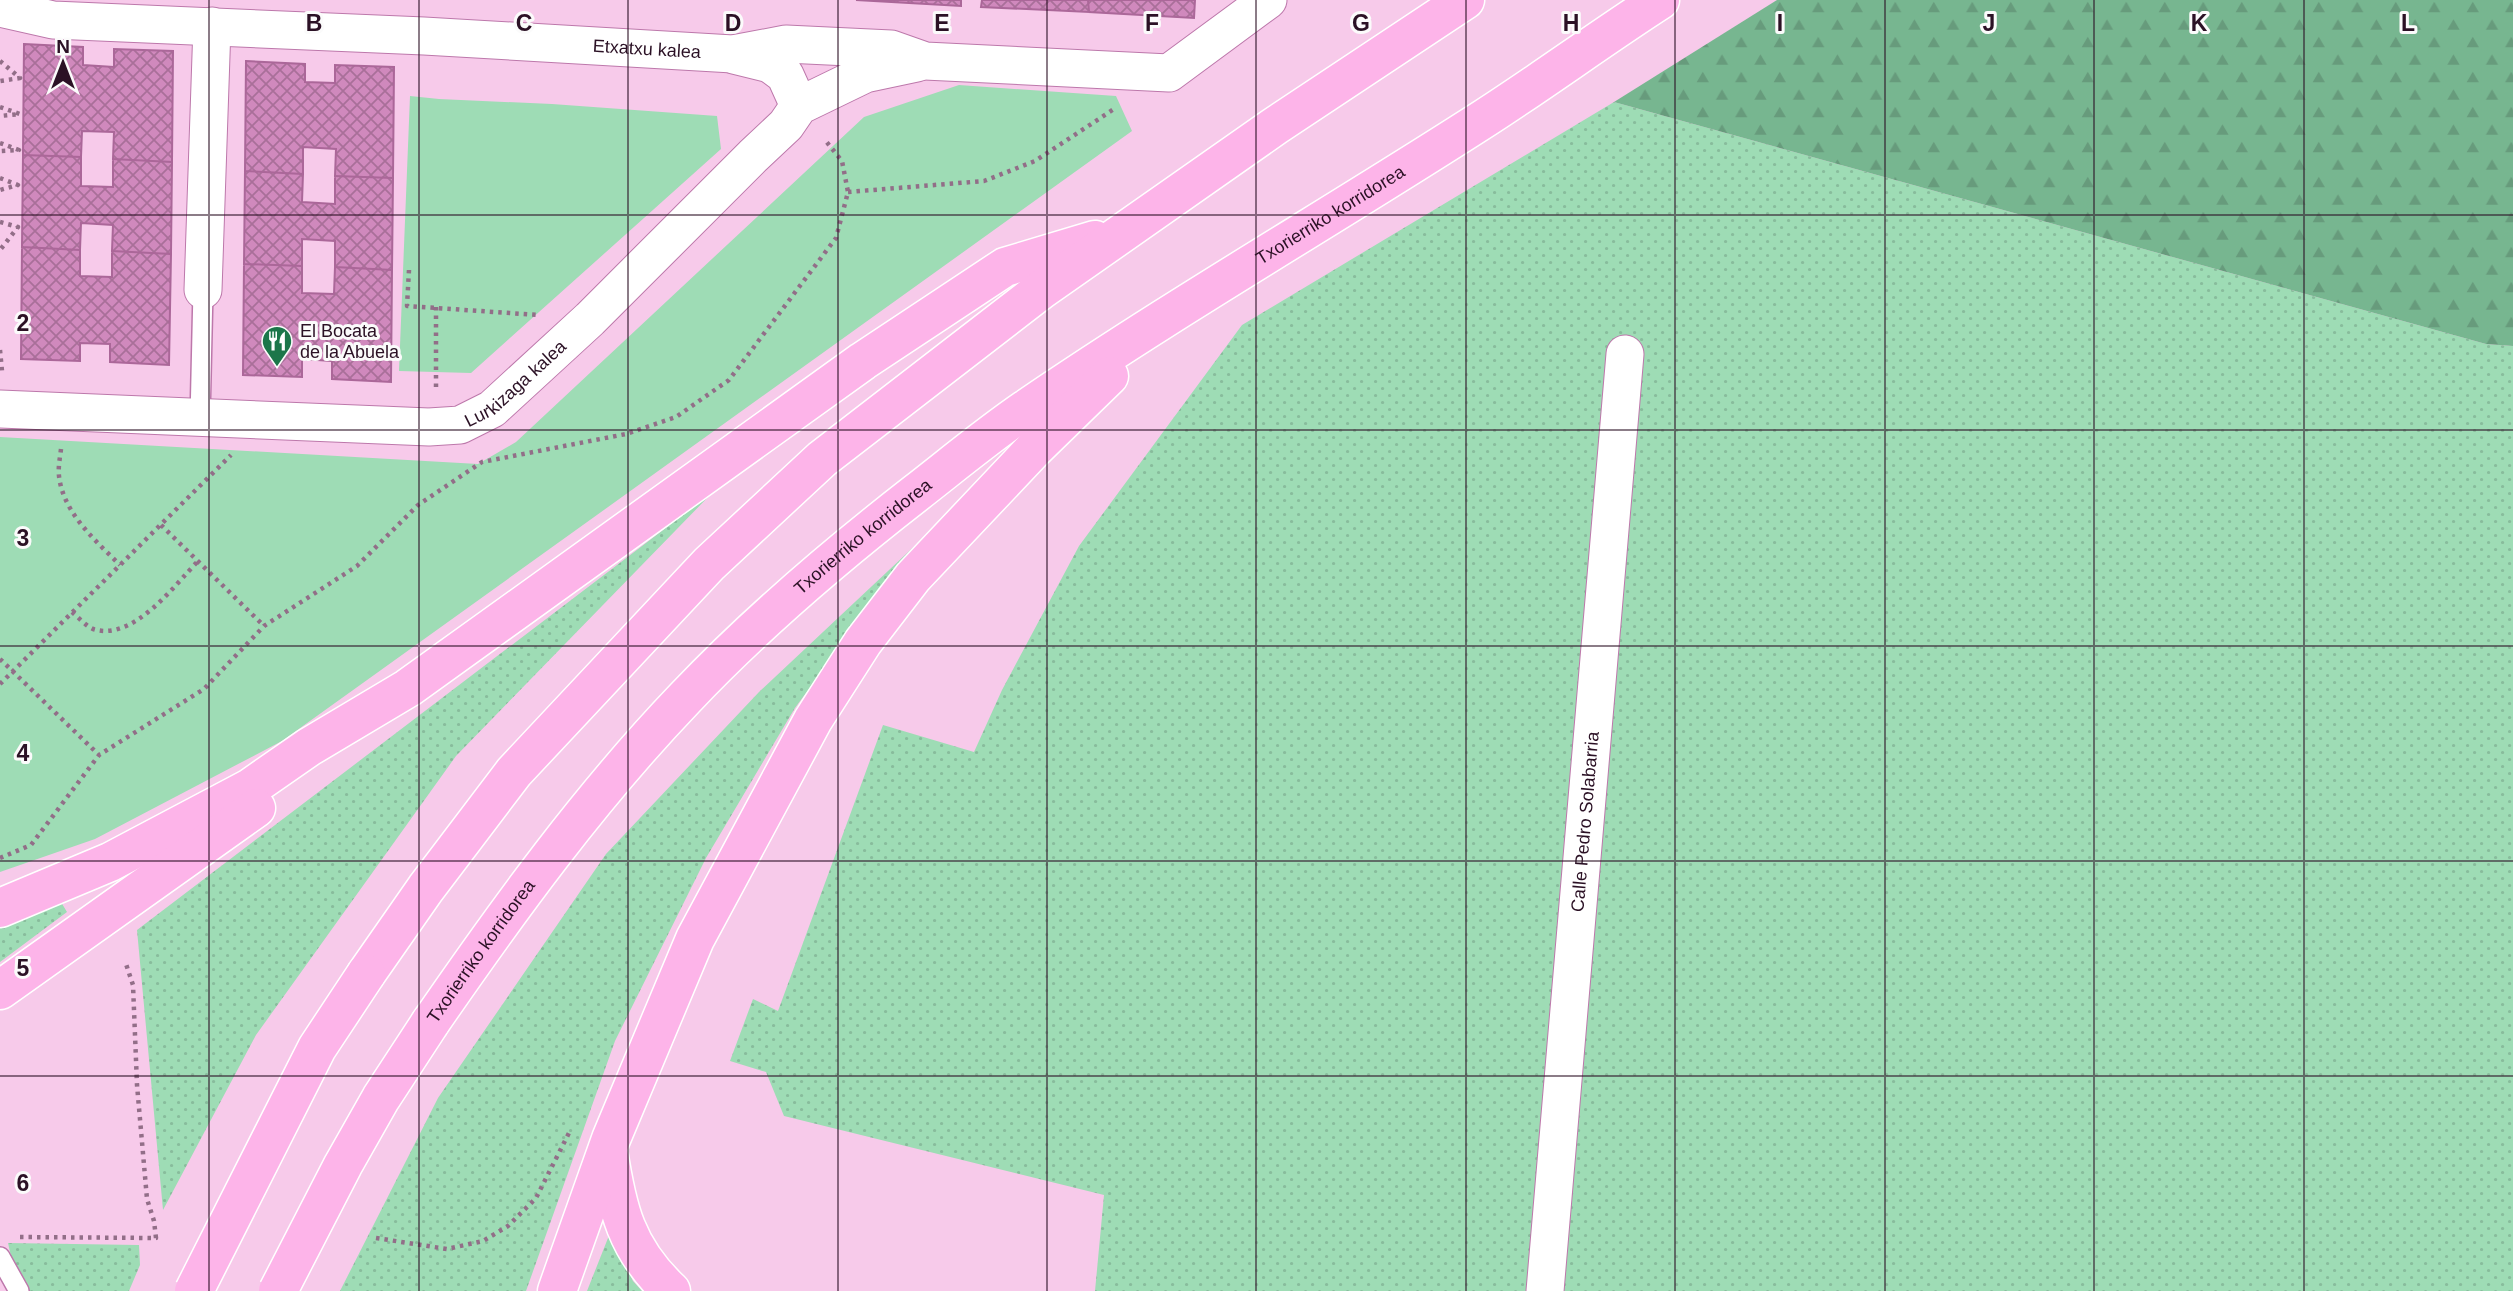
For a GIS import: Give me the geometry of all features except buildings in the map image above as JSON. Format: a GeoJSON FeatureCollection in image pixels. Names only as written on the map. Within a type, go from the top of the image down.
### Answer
{"type":"FeatureCollection","features":[{"type":"Feature","properties":{"kind":"highway"},"geometry":{"type":"LineString","coordinates":[[194,1291],[317,1048],[426,888],[514,772],[709,564],[822,459],[1030,298],[1275,126],[1465,0]]}},
{"type":"Feature","properties":{"kind":"highway","name":"Txorierriko korridorea"},"geometry":{"type":"LineString","coordinates":[[278,1291],[381,1098],[489,938],[577,821],[685,698],[765,620],[866,532],[1013,419],[1206,292],[1487,117],[1660,0]]}},
{"type":"Feature","properties":{"kind":"highway"},"geometry":{"type":"LineString","coordinates":[[0,908],[110,862],[250,788],[309,747],[408,688],[863,360],[1005,267],[1125,230]]}},
{"type":"Feature","properties":{"kind":"highway"},"geometry":{"type":"LineString","coordinates":[[556,1291],[609,1144],[695,939],[813,720],[863,642],[913,577],[1035,448],[1089,394],[1206,292]]}},
{"type":"Feature","properties":{"kind":"highway"},"geometry":{"type":"LineString","coordinates":[[0,990],[330,757],[408,688]]}},
{"type":"Feature","properties":{"kind":"highway"},"geometry":{"type":"LineString","coordinates":[[609,1144],[615,1197],[628,1237],[653,1275],[671,1291]]}},
{"type":"Feature","properties":{"kind":"street"},"geometry":{"type":"LineString","coordinates":[[1169,73],[1268,0]]}},
{"type":"Feature","properties":{"kind":"street","name":"Etxatxu kalea"},"geometry":{"type":"LineString","coordinates":[[0,8],[53,20],[424,36],[733,54],[786,44],[891,49],[925,61],[1169,73]]}},
{"type":"Feature","properties":{"kind":"street"},"geometry":{"type":"LineString","coordinates":[[203,290],[212,26]]}},
{"type":"Feature","properties":{"kind":"street"},"geometry":{"type":"LineString","coordinates":[[733,54],[770,64],[785,75],[799,106]]}},
{"type":"Feature","properties":{"kind":"street","name":"Lurkizaga kalea"},"geometry":{"type":"LineString","coordinates":[[0,409],[429,427],[460,425],[492,409],[590,319],[786,125],[799,106],[865,74],[925,61]]}},
{"type":"Feature","properties":{"kind":"street","name":"Calle Pedro Solabarria"},"geometry":{"type":"LineString","coordinates":[[1545,1291],[1625,354]]}},
{"type":"Feature","properties":{"kind":"lane"},"geometry":{"type":"LineString","coordinates":[[200,419],[203,290]]}},
{"type":"Feature","properties":{"kind":"lane"},"geometry":{"type":"LineString","coordinates":[[0,1257],[19,1291]]}},
{"type":"Feature","properties":{"kind":"path"},"geometry":{"type":"LineString","coordinates":[[0,61],[20,78],[0,80]]}},
{"type":"Feature","properties":{"kind":"path"},"geometry":{"type":"LineString","coordinates":[[848,192],[984,181],[1035,161],[1169,73]]}},
{"type":"Feature","properties":{"kind":"path"},"geometry":{"type":"LineString","coordinates":[[0,107],[20,114],[0,117]]}},
{"type":"Feature","properties":{"kind":"path"},"geometry":{"type":"LineString","coordinates":[[0,858],[32,845],[99,755],[204,688],[264,626],[357,566],[418,505],[482,462],[626,434],[676,417],[729,380],[836,238],[848,192],[842,161],[825,140]]}},
{"type":"Feature","properties":{"kind":"path"},"geometry":{"type":"LineString","coordinates":[[0,143],[19,150],[0,151]]}},
{"type":"Feature","properties":{"kind":"path"},"geometry":{"type":"LineString","coordinates":[[0,178],[18,185],[0,190]]}},
{"type":"Feature","properties":{"kind":"path"},"geometry":{"type":"LineString","coordinates":[[0,222],[18,227],[0,250]]}},
{"type":"Feature","properties":{"kind":"path"},"geometry":{"type":"LineString","coordinates":[[409,270],[407,306],[590,319]]}},
{"type":"Feature","properties":{"kind":"path"},"geometry":{"type":"LineString","coordinates":[[436,307],[436,394]]}},
{"type":"Feature","properties":{"kind":"path"},"geometry":{"type":"LineString","coordinates":[[63,413],[59,477],[70,509],[89,534],[120,565]]}},
{"type":"Feature","properties":{"kind":"path"},"geometry":{"type":"LineString","coordinates":[[0,684],[264,421]]}},
{"type":"Feature","properties":{"kind":"path"},"geometry":{"type":"LineString","coordinates":[[161,525],[264,626]]}},
{"type":"Feature","properties":{"kind":"path"},"geometry":{"type":"LineString","coordinates":[[72,612],[93,629],[114,630],[141,619],[198,561]]}},
{"type":"Feature","properties":{"kind":"path"},"geometry":{"type":"LineString","coordinates":[[0,659],[99,755]]}},
{"type":"Feature","properties":{"kind":"path"},"geometry":{"type":"LineString","coordinates":[[13,1237],[156,1238],[147,1199],[137,1085],[133,985],[126,964]]}},
{"type":"Feature","properties":{"kind":"path"},"geometry":{"type":"LineString","coordinates":[[376,1238],[447,1249],[483,1241],[508,1226],[536,1198],[573,1125],[609,1144]]}},
{"type":"Feature","properties":{"kind":"green space"},"geometry":{"type":"Polygon","coordinates":[[[1777,0],[2513,0],[2513,346],[2486,344],[1614,102],[1777,0]]]}},
{"type":"Feature","properties":{"kind":"green space"},"geometry":{"type":"Polygon","coordinates":[[[959,85],[1116,96],[1132,131],[282,741],[95,839],[0,872],[0,437],[478,464],[516,442],[864,117],[959,85]]]}},
{"type":"Feature","properties":{"kind":"green space"},"geometry":{"type":"Polygon","coordinates":[[[410,96],[717,116],[721,149],[471,373],[399,371],[410,96]]]}},
{"type":"Feature","properties":{"kind":"green space"},"geometry":{"type":"Polygon","coordinates":[[[1614,102],[2486,344],[2513,346],[2513,1291],[1095,1291],[1104,1195],[784,1116],[766,1072],[730,1061],[753,999],[778,1011],[883,725],[974,752],[1002,690],[1079,546],[1242,325],[1614,102]]]}},
{"type":"Feature","properties":{"kind":"green space"},"geometry":{"type":"Polygon","coordinates":[[[713,492],[456,756],[256,1035],[163,1210],[137,930],[713,492]]]}},
{"type":"Feature","properties":{"kind":"green space"},"geometry":{"type":"Polygon","coordinates":[[[937,525],[871,604],[795,708],[706,858],[615,1041],[526,1291],[340,1291],[438,1098],[606,854],[759,692],[937,525]]]}},
{"type":"Feature","properties":{"kind":"green space"},"geometry":{"type":"Polygon","coordinates":[[[61,902],[67,912],[0,962],[0,926],[61,902]]]}},
{"type":"Feature","properties":{"kind":"green space"},"geometry":{"type":"Polygon","coordinates":[[[610,1233],[633,1281],[642,1291],[587,1291],[610,1233]]]}},
{"type":"Feature","properties":{"kind":"green space"},"geometry":{"type":"Polygon","coordinates":[[[8,1243],[139,1245],[140,1265],[129,1291],[28,1291],[12,1261],[8,1243]]]}},
{"type":"Feature","properties":{"kind":"place","name":"El Bocata de la Abuela"},"geometry":{"type":"Point","coordinates":[277,368]}}]}
